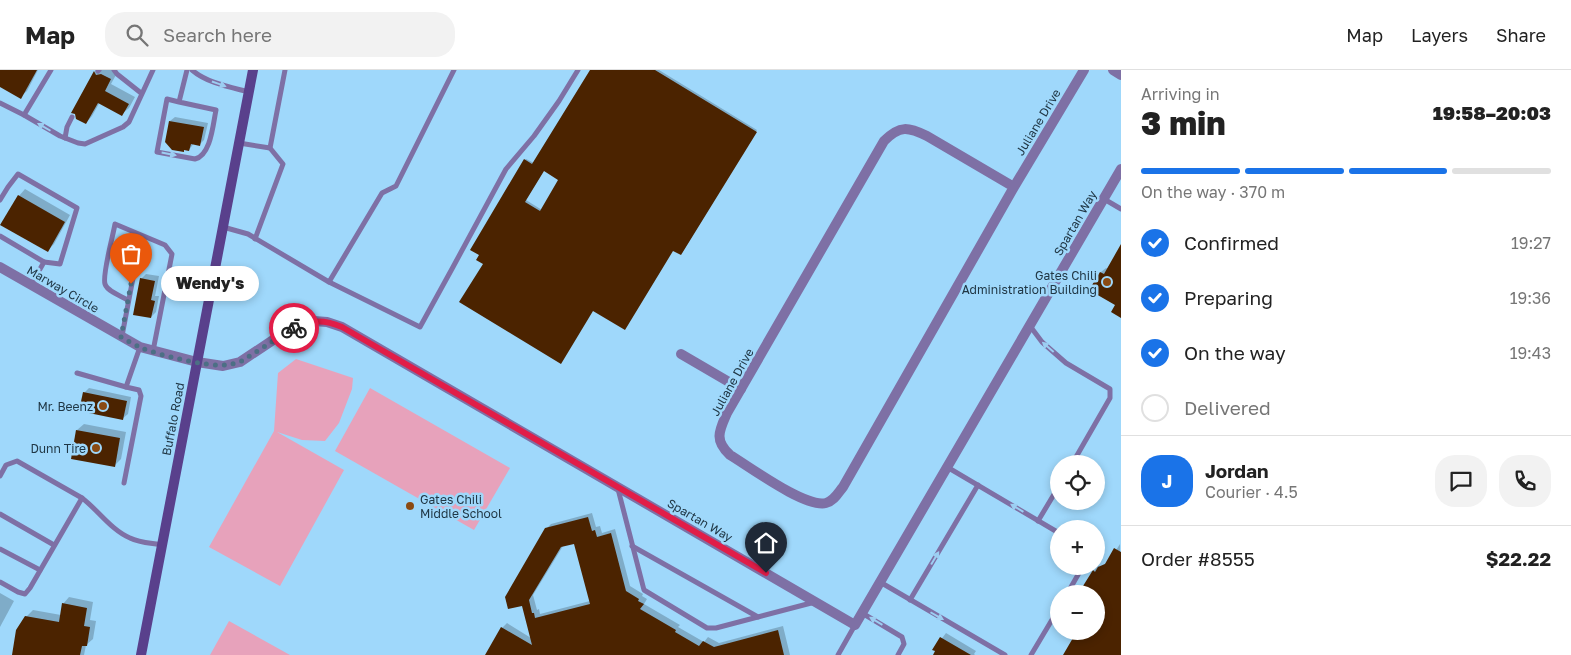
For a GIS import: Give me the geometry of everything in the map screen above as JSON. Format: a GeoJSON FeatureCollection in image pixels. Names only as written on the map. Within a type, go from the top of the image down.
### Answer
{"type":"FeatureCollection","features":[{"type":"Feature","properties":{"kind":"main road","name":"Buffalo Road"},"geometry":{"type":"LineString","coordinates":[[141,655],[249,92],[251,70]]}},
{"type":"Feature","properties":{"kind":"street","name":"Juliane Drive"},"geometry":{"type":"LineString","coordinates":[[1014,187],[913,129],[902,129],[892,133],[884,141],[727,413],[719,431],[719,440],[723,449],[799,498],[814,503],[826,503],[834,498],[843,487],[1014,187],[1084,70]]}},
{"type":"Feature","properties":{"kind":"street"},"geometry":{"type":"LineString","coordinates":[[1113,70],[1121,75]]}},
{"type":"Feature","properties":{"kind":"street","name":"Spartan Way"},"geometry":{"type":"LineString","coordinates":[[197,362],[223,366],[240,362],[288,330],[300,325],[314,321],[334,324],[363,338],[855,625],[1121,169]]}},
{"type":"Feature","properties":{"kind":"street","name":"Marway Circle"},"geometry":{"type":"LineString","coordinates":[[0,268],[140,347],[153,352],[197,362]]}},
{"type":"Feature","properties":{"kind":"street"},"geometry":{"type":"LineString","coordinates":[[681,354],[741,389]]}},
{"type":"Feature","properties":{"kind":"lane"},"geometry":{"type":"LineString","coordinates":[[24,115],[51,70]]}},
{"type":"Feature","properties":{"kind":"lane"},"geometry":{"type":"LineString","coordinates":[[114,70],[142,93]]}},
{"type":"Feature","properties":{"kind":"lane"},"geometry":{"type":"LineString","coordinates":[[0,103],[65,138],[85,144],[123,128],[129,122],[153,70]]}},
{"type":"Feature","properties":{"kind":"lane"},"geometry":{"type":"LineString","coordinates":[[179,102],[187,70]]}},
{"type":"Feature","properties":{"kind":"lane"},"geometry":{"type":"LineString","coordinates":[[192,70],[198,76],[210,81],[249,92]]}},
{"type":"Feature","properties":{"kind":"lane"},"geometry":{"type":"LineString","coordinates":[[270,148],[285,70]]}},
{"type":"Feature","properties":{"kind":"lane"},"geometry":{"type":"LineString","coordinates":[[329,282],[382,194],[396,186],[454,70]]}},
{"type":"Feature","properties":{"kind":"lane"},"geometry":{"type":"LineString","coordinates":[[223,227],[248,234],[329,282],[420,327],[506,169],[534,136],[578,70]]}},
{"type":"Feature","properties":{"kind":"lane"},"geometry":{"type":"LineString","coordinates":[[167,99],[179,102],[216,110],[207,150],[200,158],[195,159],[157,152],[167,99]]}},
{"type":"Feature","properties":{"kind":"lane"},"geometry":{"type":"LineString","coordinates":[[65,138],[67,127],[72,117]]}},
{"type":"Feature","properties":{"kind":"lane"},"geometry":{"type":"LineString","coordinates":[[239,143],[270,148],[283,164],[255,239]]}},
{"type":"Feature","properties":{"kind":"lane"},"geometry":{"type":"LineString","coordinates":[[0,200],[18,174],[77,208],[60,264],[44,262],[0,236]]}},
{"type":"Feature","properties":{"kind":"lane"},"geometry":{"type":"LineString","coordinates":[[1104,199],[1120,207]]}},
{"type":"Feature","properties":{"kind":"lane"},"geometry":{"type":"LineString","coordinates":[[128,300],[108,288],[105,284],[106,267],[115,224],[165,245],[172,254],[153,352]]}},
{"type":"Feature","properties":{"kind":"lane"},"geometry":{"type":"LineString","coordinates":[[121,337],[141,236]]}},
{"type":"Feature","properties":{"kind":"lane"},"geometry":{"type":"LineString","coordinates":[[31,285],[44,262]]}},
{"type":"Feature","properties":{"kind":"lane"},"geometry":{"type":"LineString","coordinates":[[1030,326],[1042,342],[1070,365],[1110,389],[1110,398],[1077,455]]}},
{"type":"Feature","properties":{"kind":"lane"},"geometry":{"type":"LineString","coordinates":[[126,387],[140,347]]}},
{"type":"Feature","properties":{"kind":"lane"},"geometry":{"type":"LineString","coordinates":[[77,374],[139,390],[141,396],[124,483]]}},
{"type":"Feature","properties":{"kind":"lane"},"geometry":{"type":"LineString","coordinates":[[0,476],[6,465],[17,461],[82,498],[115,528],[130,538],[162,545]]}},
{"type":"Feature","properties":{"kind":"lane"},"geometry":{"type":"LineString","coordinates":[[947,467],[1050,528]]}},
{"type":"Feature","properties":{"kind":"lane"},"geometry":{"type":"LineString","coordinates":[[910,600],[978,485]]}},
{"type":"Feature","properties":{"kind":"lane"},"geometry":{"type":"LineString","coordinates":[[617,486],[644,590],[707,628],[716,628],[816,602]]}},
{"type":"Feature","properties":{"kind":"lane"},"geometry":{"type":"LineString","coordinates":[[0,582],[25,594],[82,498]]}},
{"type":"Feature","properties":{"kind":"lane"},"geometry":{"type":"LineString","coordinates":[[1038,521],[1050,501]]}},
{"type":"Feature","properties":{"kind":"lane"},"geometry":{"type":"LineString","coordinates":[[0,514],[54,545]]}},
{"type":"Feature","properties":{"kind":"lane"},"geometry":{"type":"LineString","coordinates":[[632,546],[758,617]]}},
{"type":"Feature","properties":{"kind":"lane"},"geometry":{"type":"LineString","coordinates":[[0,549],[40,570]]}},
{"type":"Feature","properties":{"kind":"lane"},"geometry":{"type":"LineString","coordinates":[[880,582],[1005,655]]}},
{"type":"Feature","properties":{"kind":"lane"},"geometry":{"type":"LineString","coordinates":[[862,613],[902,637],[904,644],[898,655]]}},
{"type":"Feature","properties":{"kind":"lane"},"geometry":{"type":"LineString","coordinates":[[1031,655],[1050,623]]}},
{"type":"Feature","properties":{"kind":"lane"},"geometry":{"type":"LineString","coordinates":[[838,655],[855,625]]}},
{"type":"Feature","properties":{"kind":"shaded area"},"geometry":{"type":"Polygon","coordinates":[[[296,359],[353,378],[352,389],[339,423],[325,441],[302,440],[277,432],[344,470],[280,586],[209,547],[274,431],[278,373],[296,359]]]}},
{"type":"Feature","properties":{"kind":"shaded area"},"geometry":{"type":"Polygon","coordinates":[[[370,388],[510,468],[474,530],[335,451],[370,388]]]}},
{"type":"Feature","properties":{"kind":"shaded area"},"geometry":{"type":"Polygon","coordinates":[[[229,621],[290,655],[210,655],[229,621]]]}},
{"type":"Feature","properties":{"kind":"building"},"geometry":{"type":"Polygon","coordinates":[[[0,70],[37,70],[21,99],[0,87],[0,70]]]}},
{"type":"Feature","properties":{"kind":"building"},"geometry":{"type":"Polygon","coordinates":[[[590,70],[655,70],[757,132],[681,255],[673,251],[625,330],[593,311],[561,364],[459,302],[483,264],[476,260],[479,255],[470,250],[524,159],[532,164],[590,70]],[[544,171],[525,202],[540,211],[558,180],[544,171]]]}},
{"type":"Feature","properties":{"kind":"building"},"geometry":{"type":"Polygon","coordinates":[[[94,71],[96,75],[101,74],[111,79],[105,91],[129,104],[122,116],[98,103],[86,124],[76,119],[75,114],[71,113],[94,71]]]}},
{"type":"Feature","properties":{"kind":"building"},"geometry":{"type":"Polygon","coordinates":[[[169,121],[204,127],[200,146],[191,144],[189,151],[184,150],[184,152],[172,150],[165,142],[169,121]]]}},
{"type":"Feature","properties":{"kind":"building"},"geometry":{"type":"Polygon","coordinates":[[[18,195],[65,222],[48,252],[0,225],[18,195]]]}},
{"type":"Feature","properties":{"kind":"building","name":"Gates Chili Administration Building"},"geometry":{"type":"Polygon","coordinates":[[[1121,244],[1121,318],[1111,312],[1115,305],[1089,290],[1100,272],[1104,274],[1121,244]]]}},
{"type":"Feature","properties":{"kind":"building"},"geometry":{"type":"Polygon","coordinates":[[[140,278],[155,281],[151,300],[155,301],[151,318],[133,315],[140,278]]]}},
{"type":"Feature","properties":{"kind":"building","name":"Mr. Beenz"},"geometry":{"type":"Polygon","coordinates":[[[83,392],[127,401],[123,420],[79,411],[83,392]]]}},
{"type":"Feature","properties":{"kind":"building","name":"Dunn Tire"},"geometry":{"type":"Polygon","coordinates":[[[76,430],[120,438],[115,467],[71,459],[76,430]]]}},
{"type":"Feature","properties":{"kind":"building"},"geometry":{"type":"Polygon","coordinates":[[[588,517],[592,531],[595,530],[597,537],[611,533],[626,591],[644,604],[640,609],[699,646],[703,641],[714,647],[778,630],[784,655],[485,655],[501,627],[532,645],[522,606],[508,609],[505,597],[545,528],[588,517]],[[574,544],[561,547],[529,600],[532,613],[534,613],[535,618],[590,604],[574,544]]]}},
{"type":"Feature","properties":{"kind":"building"},"geometry":{"type":"Polygon","coordinates":[[[1114,548],[1121,552],[1121,655],[1063,655],[1072,640],[1105,640],[1105,585],[1084,585],[1090,575],[1105,575],[1105,564],[1114,548]]]}},
{"type":"Feature","properties":{"kind":"building"},"geometry":{"type":"Polygon","coordinates":[[[62,603],[87,608],[84,626],[90,627],[87,646],[82,646],[80,655],[12,655],[16,630],[25,616],[59,622],[62,603]]]}},
{"type":"Feature","properties":{"kind":"building"},"geometry":{"type":"Polygon","coordinates":[[[940,637],[971,655],[933,655],[935,651],[932,650],[940,637]]]}},
{"type":"Feature","properties":{"kind":"way so far"},"geometry":{"type":"LineString","coordinates":[[131,284],[121,337],[153,352],[223,366],[240,362],[288,330],[294,328]]}},
{"type":"Feature","properties":{"kind":"place","name":"Gates Chili Administration Building"},"geometry":{"type":"Point","coordinates":[1107,282]}},
{"type":"Feature","properties":{"kind":"place","name":"Wendy's"},"geometry":{"type":"Point","coordinates":[131,284]}},
{"type":"Feature","properties":{"kind":"place","name":"Mr. Beenz"},"geometry":{"type":"Point","coordinates":[103,406]}},
{"type":"Feature","properties":{"kind":"place","name":"Dunn Tire"},"geometry":{"type":"Point","coordinates":[96,448]}},
{"type":"Feature","properties":{"kind":"place","name":"Gates Chili Middle School"},"geometry":{"type":"Point","coordinates":[410,506]}},
{"type":"Feature","properties":{"kind":"route"},"geometry":{"type":"LineString","coordinates":[[294,328],[314,321],[327,322],[342,327],[766,573]]}}]}
